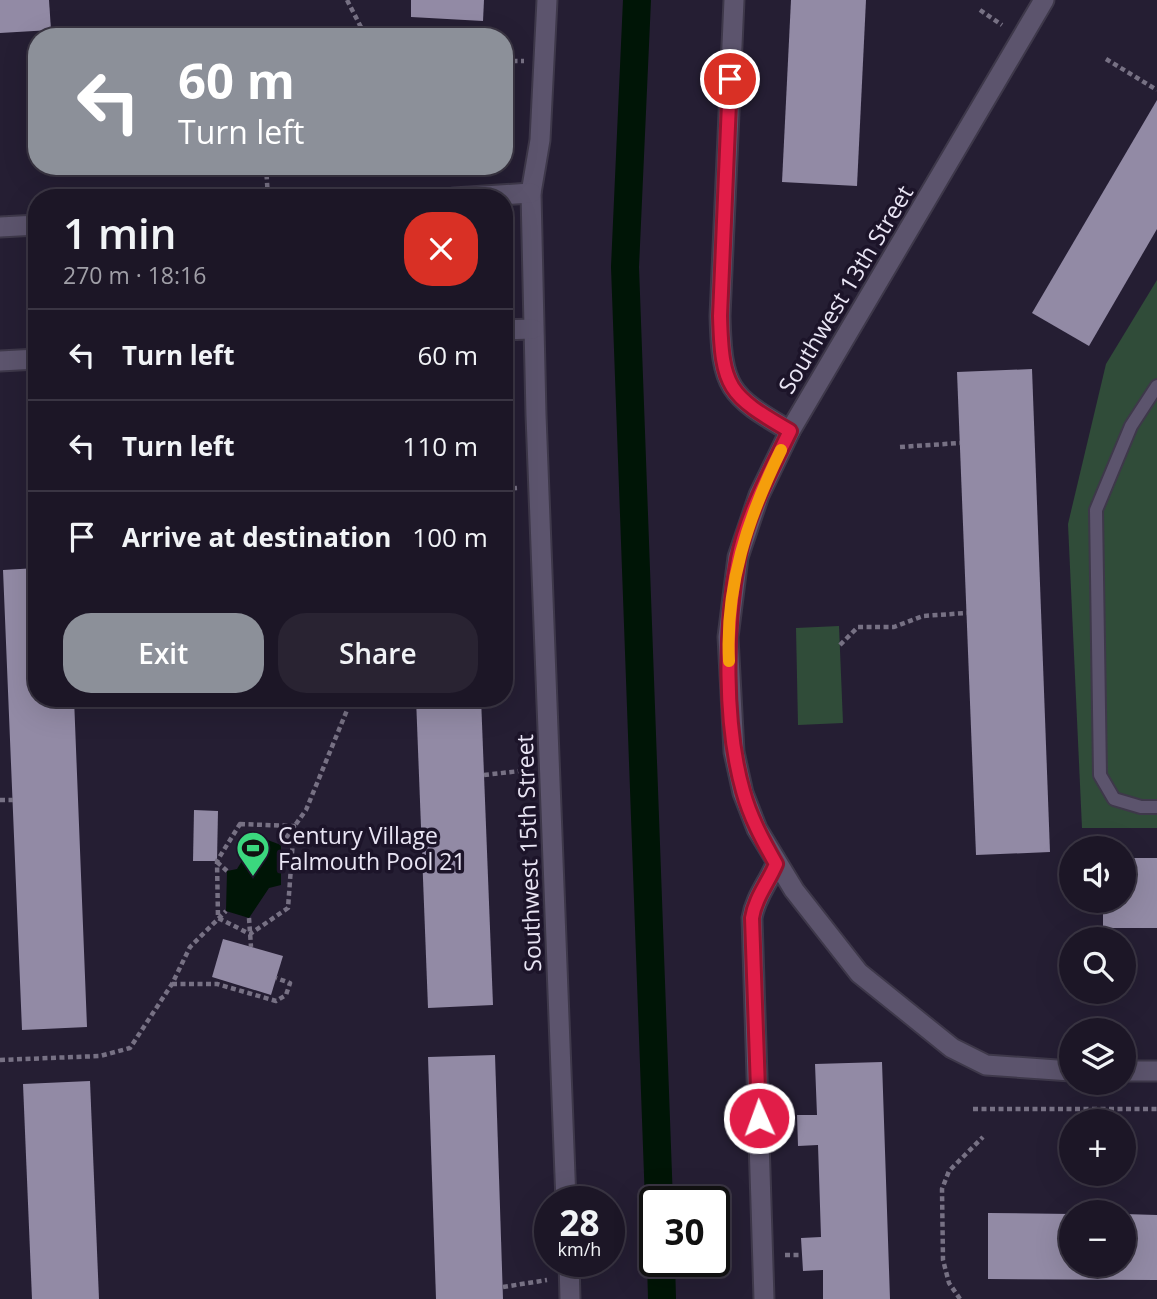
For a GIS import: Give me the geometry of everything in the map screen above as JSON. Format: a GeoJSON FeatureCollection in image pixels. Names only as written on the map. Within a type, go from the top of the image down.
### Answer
{"type":"FeatureCollection","features":[{"type":"Feature","properties":{"kind":"street","name":"Southwest 15th Street"},"geometry":{"type":"LineString","coordinates":[[547,0],[540,140],[531,193],[533,329],[565,1186]]}},
{"type":"Feature","properties":{"kind":"street"},"geometry":{"type":"LineString","coordinates":[[734,0],[720,316],[721,354],[726,379],[736,395],[790,431]]}},
{"type":"Feature","properties":{"kind":"street","name":"Southwest 13th Street"},"geometry":{"type":"LineString","coordinates":[[1044,0],[790,431],[759,495],[738,557],[728,637],[734,752],[743,793],[757,829],[776,864],[859,973],[952,1048],[986,1065],[1059,1070]]}},
{"type":"Feature","properties":{"kind":"street"},"geometry":{"type":"LineString","coordinates":[[513,194],[531,193]]}},
{"type":"Feature","properties":{"kind":"street"},"geometry":{"type":"LineString","coordinates":[[0,227],[28,225]]}},
{"type":"Feature","properties":{"kind":"street"},"geometry":{"type":"LineString","coordinates":[[513,330],[533,329]]}},
{"type":"Feature","properties":{"kind":"street"},"geometry":{"type":"LineString","coordinates":[[0,361],[28,359]]}},
{"type":"Feature","properties":{"kind":"street"},"geometry":{"type":"LineString","coordinates":[[764,1299],[752,918],[755,901],[765,890],[776,864]]}},
{"type":"Feature","properties":{"kind":"street"},"geometry":{"type":"LineString","coordinates":[[1136,1072],[1157,1071]]}},
{"type":"Feature","properties":{"kind":"street"},"geometry":{"type":"LineString","coordinates":[[569,1277],[570,1299]]}},
{"type":"Feature","properties":{"kind":"lane"},"geometry":{"type":"LineString","coordinates":[[1157,386],[1131,426],[1096,510],[1100,775],[1114,799],[1141,807],[1157,807]]}},
{"type":"Feature","properties":{"kind":"path"},"geometry":{"type":"LineString","coordinates":[[346,0],[361,28]]}},
{"type":"Feature","properties":{"kind":"path"},"geometry":{"type":"LineString","coordinates":[[980,10],[1005,27]]}},
{"type":"Feature","properties":{"kind":"path"},"geometry":{"type":"LineString","coordinates":[[1106,59],[1157,90]]}},
{"type":"Feature","properties":{"kind":"path"},"geometry":{"type":"LineString","coordinates":[[900,447],[960,443]]}},
{"type":"Feature","properties":{"kind":"path"},"geometry":{"type":"LineString","coordinates":[[841,645],[858,627],[894,627],[923,617],[967,613]]}},
{"type":"Feature","properties":{"kind":"path"},"geometry":{"type":"LineString","coordinates":[[281,845],[306,810],[348,707]]}},
{"type":"Feature","properties":{"kind":"path"},"geometry":{"type":"LineString","coordinates":[[484,775],[550,768]]}},
{"type":"Feature","properties":{"kind":"path"},"geometry":{"type":"LineString","coordinates":[[0,800],[13,800]]}},
{"type":"Feature","properties":{"kind":"path"},"geometry":{"type":"LineString","coordinates":[[218,918],[217,861],[240,824],[294,826]]}},
{"type":"Feature","properties":{"kind":"path"},"geometry":{"type":"LineString","coordinates":[[250,934],[288,908],[294,826]]}},
{"type":"Feature","properties":{"kind":"path"},"geometry":{"type":"LineString","coordinates":[[217,861],[226,871]]}},
{"type":"Feature","properties":{"kind":"path"},"geometry":{"type":"LineString","coordinates":[[0,1060],[100,1056],[130,1048],[172,984],[190,947],[226,911]]}},
{"type":"Feature","properties":{"kind":"path"},"geometry":{"type":"LineString","coordinates":[[218,918],[250,934]]}},
{"type":"Feature","properties":{"kind":"path"},"geometry":{"type":"LineString","coordinates":[[249,918],[251,947]]}},
{"type":"Feature","properties":{"kind":"path"},"geometry":{"type":"LineString","coordinates":[[172,984],[217,984],[276,1000],[286,995],[290,983],[276,978]]}},
{"type":"Feature","properties":{"kind":"path"},"geometry":{"type":"LineString","coordinates":[[973,1109],[1157,1110]]}},
{"type":"Feature","properties":{"kind":"path"},"geometry":{"type":"LineString","coordinates":[[960,1299],[949,1283],[943,1260],[942,1189],[949,1171],[983,1137]]}},
{"type":"Feature","properties":{"kind":"path"},"geometry":{"type":"LineString","coordinates":[[503,1287],[540,1277]]}},
{"type":"Feature","properties":{"kind":"green space"},"geometry":{"type":"Polygon","coordinates":[[[1157,280],[1157,828],[1082,828],[1068,524],[1106,364],[1157,280]]]}},
{"type":"Feature","properties":{"kind":"green space"},"geometry":{"type":"Polygon","coordinates":[[[839,626],[843,723],[798,725],[796,628],[839,626]]]}},
{"type":"Feature","properties":{"kind":"shaded area","name":"Century Village Falmouth Pool 21"},"geometry":{"type":"Polygon","coordinates":[[[257,836],[281,845],[281,885],[269,888],[249,918],[226,911],[227,871],[237,869],[257,836]]]}},
{"type":"Feature","properties":{"kind":"building"},"geometry":{"type":"Polygon","coordinates":[[[0,0],[49,0],[51,28],[28,28],[28,31],[0,33],[0,0]]]}},
{"type":"Feature","properties":{"kind":"building"},"geometry":{"type":"Polygon","coordinates":[[[411,0],[484,0],[483,21],[411,17],[411,0]]]}},
{"type":"Feature","properties":{"kind":"building"},"geometry":{"type":"Polygon","coordinates":[[[791,0],[866,0],[857,186],[782,182],[791,0]]]}},
{"type":"Feature","properties":{"kind":"building"},"geometry":{"type":"Polygon","coordinates":[[[1157,100],[1157,229],[1089,346],[1032,313],[1157,100]]]}},
{"type":"Feature","properties":{"kind":"building"},"geometry":{"type":"Polygon","coordinates":[[[1032,369],[1050,852],[976,855],[957,372],[1032,369]]]}},
{"type":"Feature","properties":{"kind":"building"},"geometry":{"type":"Polygon","coordinates":[[[28,569],[28,707],[74,707],[87,1027],[22,1030],[3,570],[28,569]]]}},
{"type":"Feature","properties":{"kind":"building"},"geometry":{"type":"Polygon","coordinates":[[[416,707],[481,707],[493,1005],[428,1008],[416,707]]]}},
{"type":"Feature","properties":{"kind":"building"},"geometry":{"type":"Polygon","coordinates":[[[194,810],[218,811],[217,861],[193,861],[194,810]]]}},
{"type":"Feature","properties":{"kind":"building"},"geometry":{"type":"Polygon","coordinates":[[[1136,858],[1157,858],[1157,928],[1103,927],[1103,913],[1136,913],[1136,858]]]}},
{"type":"Feature","properties":{"kind":"building"},"geometry":{"type":"Polygon","coordinates":[[[223,939],[283,956],[271,995],[212,977],[223,939]]]}},
{"type":"Feature","properties":{"kind":"building"},"geometry":{"type":"Polygon","coordinates":[[[495,1055],[503,1299],[436,1299],[428,1057],[495,1055]]]}},
{"type":"Feature","properties":{"kind":"building"},"geometry":{"type":"Polygon","coordinates":[[[882,1062],[890,1299],[823,1299],[823,1270],[803,1271],[801,1238],[821,1237],[818,1145],[798,1146],[797,1115],[817,1115],[815,1064],[882,1062]]]}},
{"type":"Feature","properties":{"kind":"building"},"geometry":{"type":"Polygon","coordinates":[[[90,1081],[99,1299],[32,1299],[23,1084],[90,1081]]]}},
{"type":"Feature","properties":{"kind":"building"},"geometry":{"type":"Polygon","coordinates":[[[988,1213],[1059,1214],[1059,1277],[1136,1277],[1136,1214],[1157,1215],[1157,1280],[988,1279],[988,1213]]]}},
{"type":"Feature","properties":{"kind":"waterway"},"geometry":{"type":"LineString","coordinates":[[637,0],[625,267],[658,1186]]}},
{"type":"Feature","properties":{"kind":"waterway"},"geometry":{"type":"LineString","coordinates":[[661,1277],[662,1299]]}},
{"type":"Feature","properties":{"kind":"slow traffic"},"geometry":{"type":"LineString","coordinates":[[729,661],[728,637],[738,557],[759,495],[781,450]]}},
{"type":"Feature","properties":{"kind":"place","name":"Century Village Falmouth Pool 21"},"geometry":{"type":"Point","coordinates":[253,878]}},
{"type":"Feature","properties":{"kind":"route"},"geometry":{"type":"LineString","coordinates":[[730,79],[720,316],[721,354],[726,379],[736,395],[790,431],[759,495],[738,557],[728,637],[734,752],[743,793],[757,829],[776,864],[765,890],[755,901],[752,918],[759,1118]]}}]}
